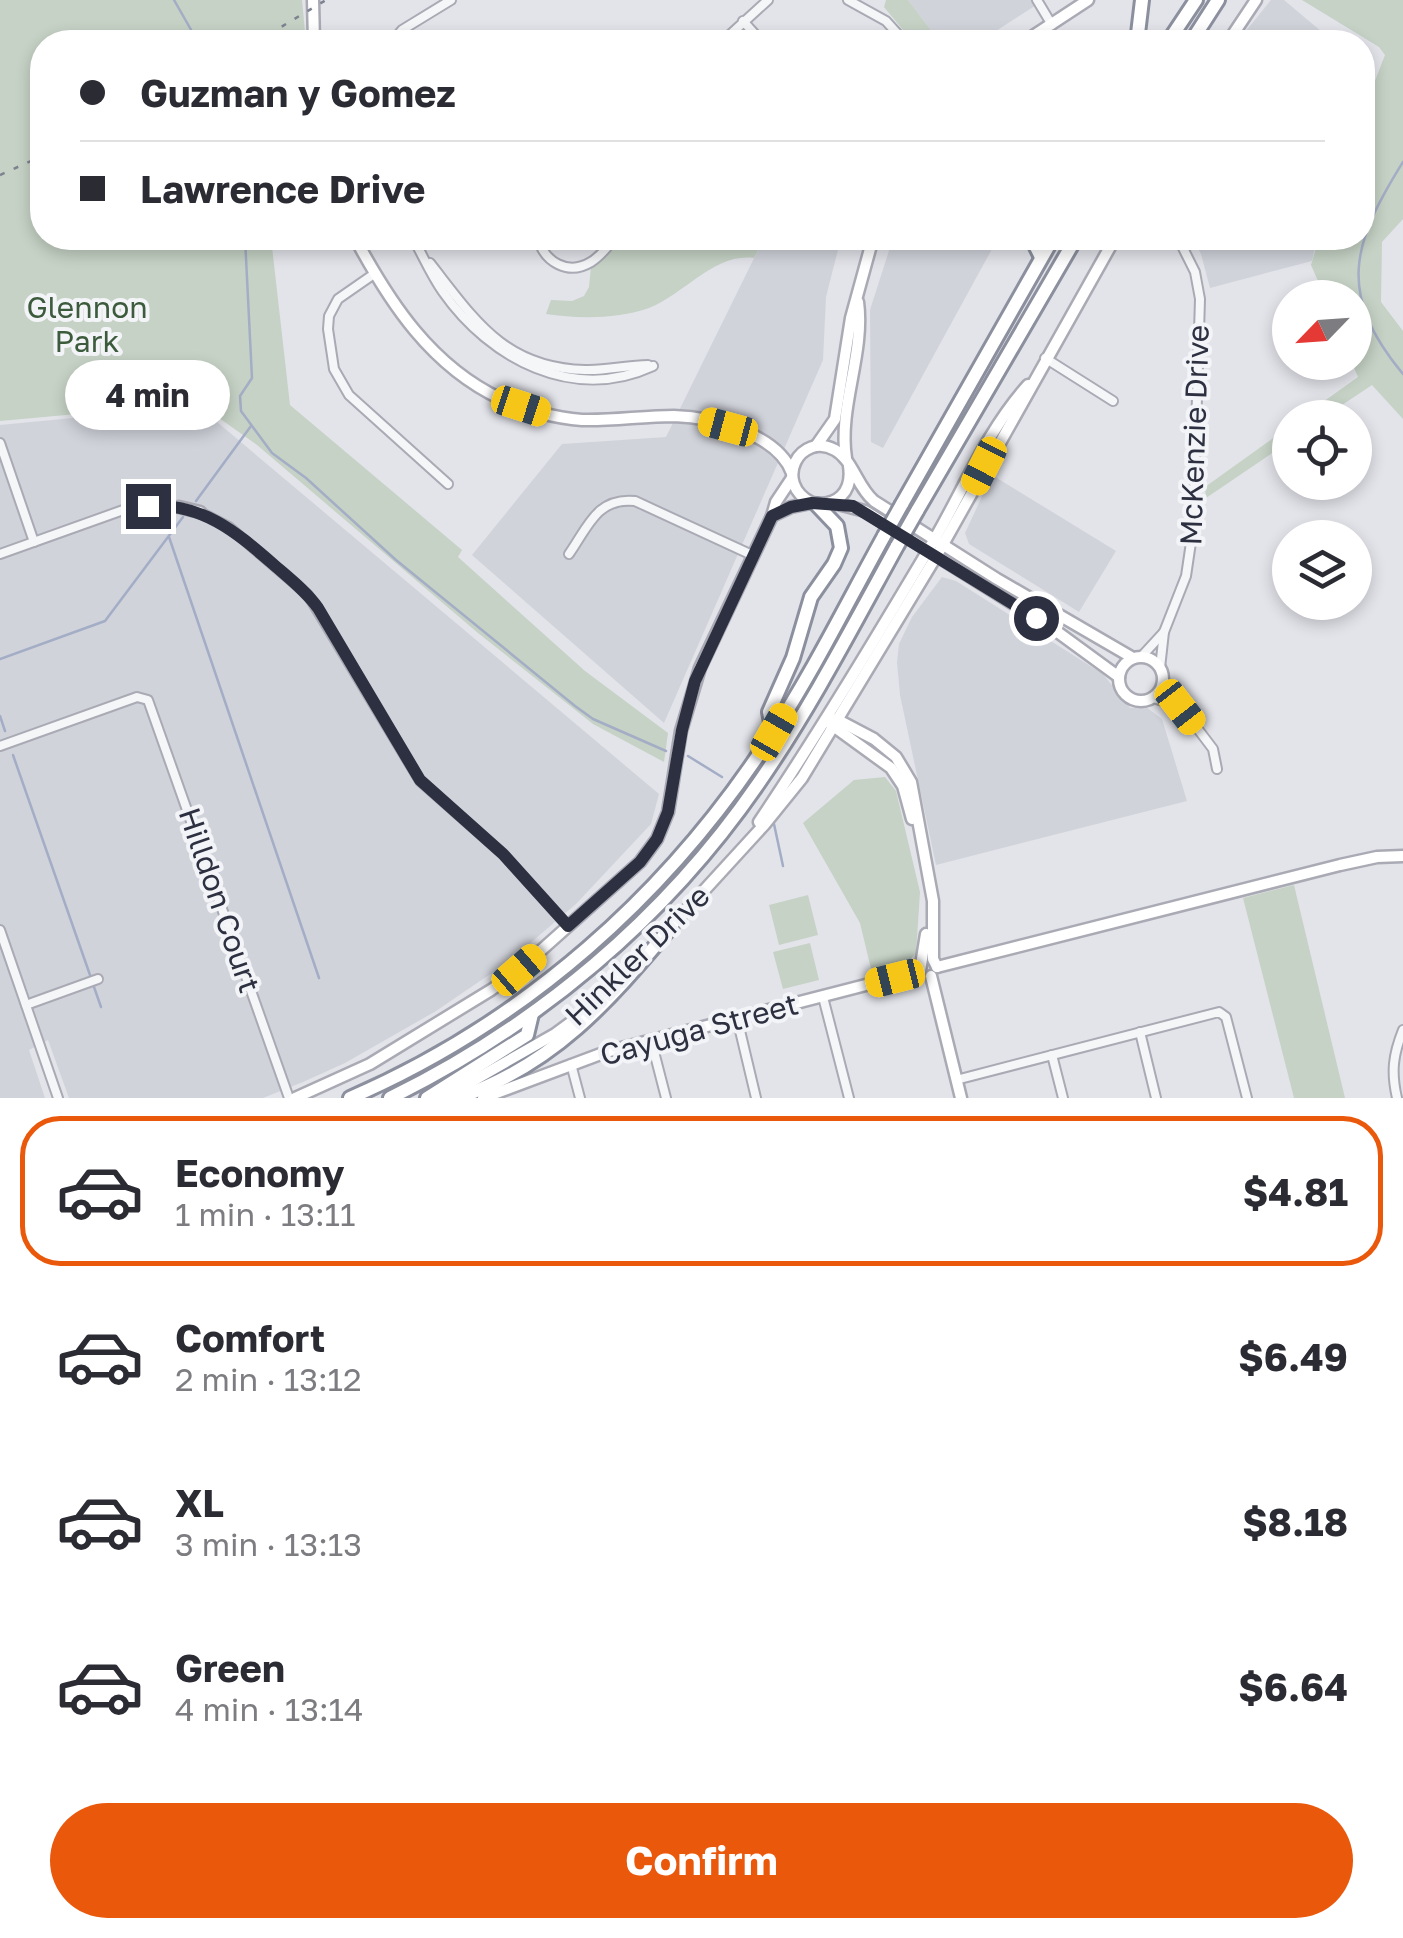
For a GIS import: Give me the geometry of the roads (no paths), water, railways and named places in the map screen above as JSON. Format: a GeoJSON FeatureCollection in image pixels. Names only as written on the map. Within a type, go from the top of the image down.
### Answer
{"type":"FeatureCollection","features":[{"type":"Feature","properties":{"kind":"highway"},"geometry":{"type":"LineString","coordinates":[[1176,30],[1196,0]]}},
{"type":"Feature","properties":{"kind":"highway"},"geometry":{"type":"LineString","coordinates":[[1199,30],[1218,0]]}},
{"type":"Feature","properties":{"kind":"highway"},"geometry":{"type":"LineString","coordinates":[[1137,30],[1138,4]]}},
{"type":"Feature","properties":{"kind":"highway"},"geometry":{"type":"LineString","coordinates":[[1038,250],[1042,258]]}},
{"type":"Feature","properties":{"kind":"highway"},"geometry":{"type":"LineString","coordinates":[[350,1098],[477,1032],[572,963],[672,867],[713,818],[774,732],[1046,250]]}},
{"type":"Feature","properties":{"kind":"highway"},"geometry":{"type":"LineString","coordinates":[[390,1098],[454,1064],[532,1014],[583,975],[650,913],[725,828],[790,736],[1069,250]]}},
{"type":"Feature","properties":{"kind":"highway"},"geometry":{"type":"LineString","coordinates":[[774,732],[769,712],[792,658],[811,597],[840,548],[837,526],[814,504]]}},
{"type":"Feature","properties":{"kind":"highway"},"geometry":{"type":"LineString","coordinates":[[452,1096],[481,1094],[572,1035],[672,926]]}},
{"type":"Feature","properties":{"kind":"highway"},"geometry":{"type":"LineString","coordinates":[[427,1098],[526,1034],[532,1014]]}},
{"type":"Feature","properties":{"kind":"street"},"geometry":{"type":"LineString","coordinates":[[312,0],[313,30]]}},
{"type":"Feature","properties":{"kind":"street"},"geometry":{"type":"LineString","coordinates":[[402,30],[450,0]]}},
{"type":"Feature","properties":{"kind":"street"},"geometry":{"type":"LineString","coordinates":[[734,30],[768,0]]}},
{"type":"Feature","properties":{"kind":"street"},"geometry":{"type":"LineString","coordinates":[[848,0],[886,21],[894,30]]}},
{"type":"Feature","properties":{"kind":"street"},"geometry":{"type":"LineString","coordinates":[[1037,0],[1052,24]]}},
{"type":"Feature","properties":{"kind":"street"},"geometry":{"type":"LineString","coordinates":[[1236,30],[1256,0]]}},
{"type":"Feature","properties":{"kind":"street"},"geometry":{"type":"LineString","coordinates":[[1043,30],[1088,1]]}},
{"type":"Feature","properties":{"kind":"street"},"geometry":{"type":"LineString","coordinates":[[743,21],[751,30]]}},
{"type":"Feature","properties":{"kind":"street"},"geometry":{"type":"LineString","coordinates":[[361,250],[420,340],[443,361],[501,399],[580,420],[689,418],[728,427],[772,446],[832,448],[868,496],[917,536],[920,573],[960,562]]}},
{"type":"Feature","properties":{"kind":"street"},"geometry":{"type":"LineString","coordinates":[[420,250],[444,294],[476,332],[508,356],[544,374],[584,380],[637,373],[648,365]]}},
{"type":"Feature","properties":{"kind":"street"},"geometry":{"type":"LineString","coordinates":[[543,250],[556,265],[568,268],[590,263],[603,250]]}},
{"type":"Feature","properties":{"kind":"street"},"geometry":{"type":"LineString","coordinates":[[292,1098],[370,1064],[430,1030],[519,970],[640,862],[657,839],[668,812],[682,730],[700,668],[776,502],[792,476],[794,464],[833,425],[860,314],[858,301],[870,250]]}},
{"type":"Feature","properties":{"kind":"street","name":"Hinkler Drive"},"geometry":{"type":"LineString","coordinates":[[452,1096],[568,1025],[672,926],[792,791],[898,620],[975,462],[1017,397],[1035,377],[1108,250]]}},
{"type":"Feature","properties":{"kind":"street","name":"McKenzie Drive"},"geometry":{"type":"LineString","coordinates":[[1160,668],[1164,632],[1186,576],[1194,529],[1200,299],[1195,272],[1184,250]]}},
{"type":"Feature","properties":{"kind":"street"},"geometry":{"type":"LineString","coordinates":[[374,274],[344,294],[334,306],[328,329],[334,369],[349,395],[448,484]]}},
{"type":"Feature","properties":{"kind":"street"},"geometry":{"type":"LineString","coordinates":[[833,503],[850,483],[843,436],[850,358]]}},
{"type":"Feature","properties":{"kind":"street"},"geometry":{"type":"LineString","coordinates":[[1045,358],[1113,401]]}},
{"type":"Feature","properties":{"kind":"street"},"geometry":{"type":"LineString","coordinates":[[0,443],[34,542]]}},
{"type":"Feature","properties":{"kind":"street"},"geometry":{"type":"LineString","coordinates":[[772,446],[788,463],[798,494],[814,504]]}},
{"type":"Feature","properties":{"kind":"street"},"geometry":{"type":"LineString","coordinates":[[569,554],[602,507],[618,500],[635,502],[752,555]]}},
{"type":"Feature","properties":{"kind":"street"},"geometry":{"type":"LineString","coordinates":[[772,516],[791,507],[814,504],[833,503],[865,510],[1137,658],[1152,660],[1160,668],[1162,682],[1213,748],[1217,768]]}},
{"type":"Feature","properties":{"kind":"street"},"geometry":{"type":"LineString","coordinates":[[0,554],[126,509],[179,508],[200,512],[236,533],[308,594],[420,780],[503,854],[568,926]]}},
{"type":"Feature","properties":{"kind":"street"},"geometry":{"type":"LineString","coordinates":[[917,536],[948,524],[960,562],[1118,677]]}},
{"type":"Feature","properties":{"kind":"street","name":"Hinkler Drive"},"geometry":{"type":"LineString","coordinates":[[753,834],[881,626],[920,573]]}},
{"type":"Feature","properties":{"kind":"street"},"geometry":{"type":"LineString","coordinates":[[881,626],[898,620]]}},
{"type":"Feature","properties":{"kind":"street","name":"McKenzie Drive"},"geometry":{"type":"LineString","coordinates":[[1137,658],[1164,632]]}},
{"type":"Feature","properties":{"kind":"street"},"geometry":{"type":"LineString","coordinates":[[1137,658],[1122,667],[1118,677],[1121,689],[1135,701],[1153,698],[1180,707]]}},
{"type":"Feature","properties":{"kind":"street"},"geometry":{"type":"LineString","coordinates":[[1153,698],[1162,682]]}},
{"type":"Feature","properties":{"kind":"street","name":"Hilldon Court"},"geometry":{"type":"LineString","coordinates":[[0,746],[137,697],[150,703],[292,1098]]}},
{"type":"Feature","properties":{"kind":"street"},"geometry":{"type":"LineString","coordinates":[[851,699],[849,712],[857,735]]}},
{"type":"Feature","properties":{"kind":"street"},"geometry":{"type":"LineString","coordinates":[[825,718],[896,757],[906,770],[933,901],[929,967],[961,1098]]}},
{"type":"Feature","properties":{"kind":"street"},"geometry":{"type":"LineString","coordinates":[[824,744],[857,735]]}},
{"type":"Feature","properties":{"kind":"street","name":"Cayuga Street"},"geometry":{"type":"LineString","coordinates":[[481,1094],[651,1040],[929,967],[1377,857],[1403,856]]}},
{"type":"Feature","properties":{"kind":"street"},"geometry":{"type":"LineString","coordinates":[[0,930],[58,1098]]}},
{"type":"Feature","properties":{"kind":"street"},"geometry":{"type":"LineString","coordinates":[[26,1005],[98,979]]}},
{"type":"Feature","properties":{"kind":"street"},"geometry":{"type":"LineString","coordinates":[[823,997],[849,1098]]}},
{"type":"Feature","properties":{"kind":"street"},"geometry":{"type":"LineString","coordinates":[[956,1080],[1223,1013],[1247,1098]]}},
{"type":"Feature","properties":{"kind":"street"},"geometry":{"type":"LineString","coordinates":[[737,1018],[756,1098]]}},
{"type":"Feature","properties":{"kind":"street"},"geometry":{"type":"LineString","coordinates":[[1397,1098],[1392,1076],[1394,1052],[1403,1030]]}},
{"type":"Feature","properties":{"kind":"street"},"geometry":{"type":"LineString","coordinates":[[1140,1032],[1156,1098]]}},
{"type":"Feature","properties":{"kind":"street"},"geometry":{"type":"LineString","coordinates":[[651,1040],[666,1098]]}},
{"type":"Feature","properties":{"kind":"street"},"geometry":{"type":"LineString","coordinates":[[1052,1055],[1063,1098]]}},
{"type":"Feature","properties":{"kind":"street"},"geometry":{"type":"LineString","coordinates":[[572,1064],[580,1098]]}},
{"type":"Feature","properties":{"kind":"waterway"},"geometry":{"type":"LineString","coordinates":[[174,0],[191,30]]}},
{"type":"Feature","properties":{"kind":"waterway"},"geometry":{"type":"LineString","coordinates":[[1375,212],[1403,162]]}},
{"type":"Feature","properties":{"kind":"waterway"},"geometry":{"type":"LineString","coordinates":[[246,250],[252,378],[240,396],[241,411],[272,453],[575,706],[593,719],[666,751]]}},
{"type":"Feature","properties":{"kind":"waterway"},"geometry":{"type":"LineString","coordinates":[[1362,250],[1360,293],[1368,318],[1403,374]]}},
{"type":"Feature","properties":{"kind":"waterway"},"geometry":{"type":"LineString","coordinates":[[196,501],[251,426]]}},
{"type":"Feature","properties":{"kind":"waterway"},"geometry":{"type":"LineString","coordinates":[[0,659],[105,621],[183,517]]}},
{"type":"Feature","properties":{"kind":"waterway"},"geometry":{"type":"LineString","coordinates":[[169,537],[319,978]]}},
{"type":"Feature","properties":{"kind":"waterway"},"geometry":{"type":"LineString","coordinates":[[0,716],[5,731]]}},
{"type":"Feature","properties":{"kind":"waterway"},"geometry":{"type":"LineString","coordinates":[[13,755],[90,975]]}},
{"type":"Feature","properties":{"kind":"waterway"},"geometry":{"type":"LineString","coordinates":[[688,756],[722,777]]}},
{"type":"Feature","properties":{"kind":"waterway"},"geometry":{"type":"LineString","coordinates":[[774,824],[783,866]]}},
{"type":"Feature","properties":{"kind":"waterway"},"geometry":{"type":"LineString","coordinates":[[94,987],[101,1007]]}},
{"type":"Feature","properties":{"kind":"railway"},"geometry":{"type":"LineString","coordinates":[[276,30],[326,0]]}},
{"type":"Feature","properties":{"kind":"railway"},"geometry":{"type":"LineString","coordinates":[[0,175],[30,161]]}},
{"type":"Feature","properties":{"kind":"park label","name":"Glennon Park"},"geometry":{"type":"Point","coordinates":[87,324]}}]}
